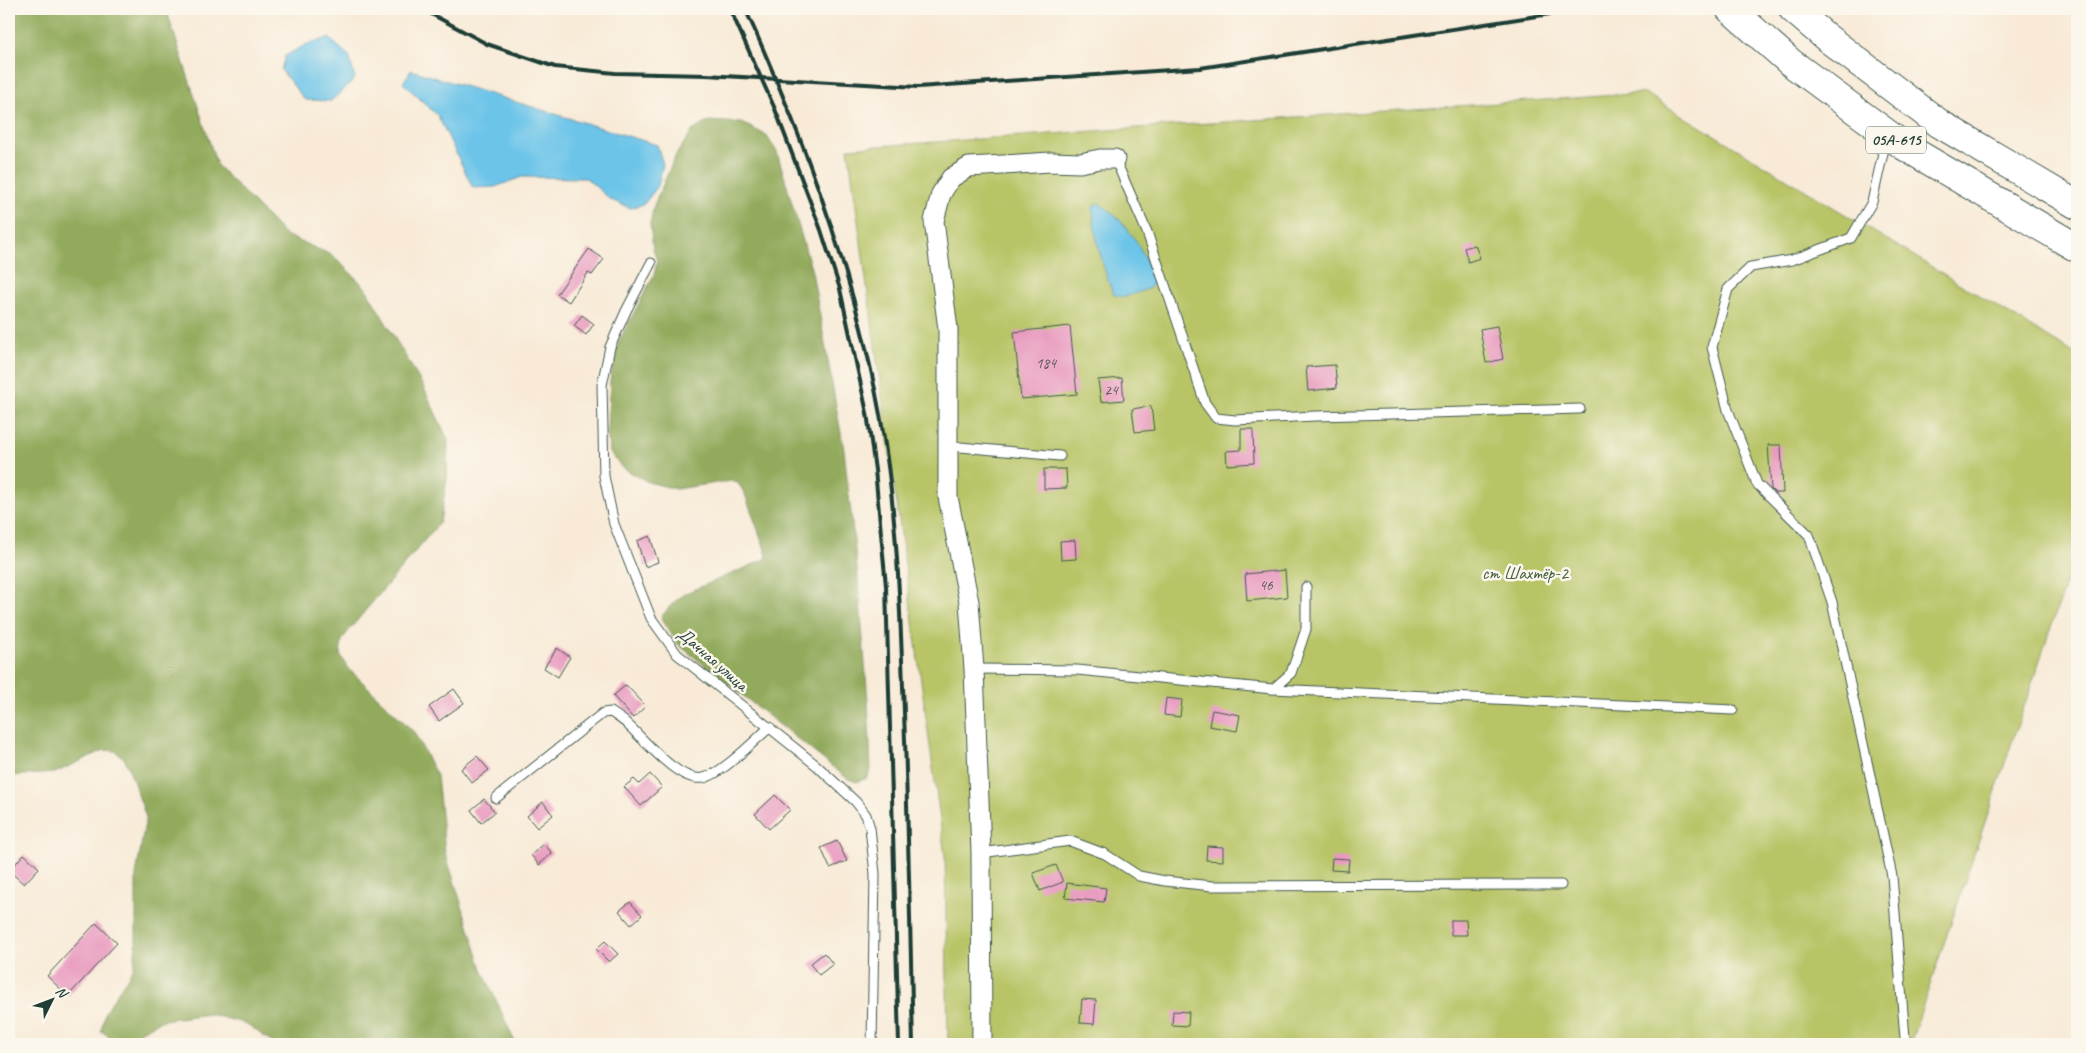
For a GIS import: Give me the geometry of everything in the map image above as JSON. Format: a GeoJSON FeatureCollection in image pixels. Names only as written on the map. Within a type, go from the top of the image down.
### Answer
{"type":"FeatureCollection","features":[{"type":"Feature","properties":{"kind":"highway","name":"05А-615"},"geometry":{"type":"LineString","coordinates":[[1730,9],[1790,62],[1904,146],[2077,248]]}},
{"type":"Feature","properties":{"kind":"highway","name":"05А-615"},"geometry":{"type":"LineString","coordinates":[[1793,9],[1827,38],[1940,124],[2077,205]]}},
{"type":"Feature","properties":{"kind":"street"},"geometry":{"type":"LineString","coordinates":[[982,1044],[981,853],[974,670],[969,602],[948,498],[948,329],[934,221],[941,194],[951,178],[969,167],[1051,162],[1080,163],[1100,159],[1115,160]]}},
{"type":"Feature","properties":{"kind":"lane"},"geometry":{"type":"LineString","coordinates":[[1852,108],[1883,153],[1872,202],[1851,238],[1792,260],[1751,268],[1728,290],[1712,347],[1728,410],[1757,484],[1809,535],[1832,602],[1892,876],[1905,1038],[1908,1044]]}},
{"type":"Feature","properties":{"kind":"lane"},"geometry":{"type":"LineString","coordinates":[[1115,160],[1147,232],[1205,403],[1216,418],[1235,420],[1580,409]]}},
{"type":"Feature","properties":{"kind":"lane","name":"Дачная улица"},"geometry":{"type":"LineString","coordinates":[[651,263],[610,347],[602,385],[604,476],[614,524],[652,618],[664,639],[677,654],[816,764],[856,802],[866,815],[870,828],[875,874],[872,1044]]}},
{"type":"Feature","properties":{"kind":"lane"},"geometry":{"type":"LineString","coordinates":[[949,446],[1060,456]]}},
{"type":"Feature","properties":{"kind":"lane"},"geometry":{"type":"LineString","coordinates":[[1273,689],[1291,673],[1297,656],[1306,628],[1306,587]]}},
{"type":"Feature","properties":{"kind":"lane"},"geometry":{"type":"LineString","coordinates":[[974,670],[1077,670],[1273,689],[1733,710]]}},
{"type":"Feature","properties":{"kind":"lane"},"geometry":{"type":"LineString","coordinates":[[496,798],[603,713],[611,712],[625,722],[677,770],[689,776],[702,779],[720,770],[770,727]]}},
{"type":"Feature","properties":{"kind":"lane"},"geometry":{"type":"LineString","coordinates":[[981,853],[1070,841],[1105,854],[1139,876],[1165,882],[1212,886],[1561,885]]}},
{"type":"Feature","properties":{"kind":"green space"},"geometry":{"type":"Polygon","coordinates":[[[9,9],[166,9],[217,165],[285,235],[332,255],[365,287],[423,386],[448,440],[447,479],[440,522],[350,629],[342,640],[340,655],[349,669],[414,732],[437,776],[445,852],[482,969],[517,1044],[274,1044],[247,1024],[209,1014],[163,1020],[131,1036],[115,1041],[101,1031],[105,1012],[134,967],[136,875],[146,817],[130,772],[124,758],[115,751],[104,750],[55,773],[9,776],[9,9]]]}},
{"type":"Feature","properties":{"kind":"green space","name":"ст Шахтёр-2"},"geometry":{"type":"Polygon","coordinates":[[[1645,93],[2077,355],[2077,550],[1910,1044],[948,1044],[945,856],[848,148],[1645,93]]]}},
{"type":"Feature","properties":{"kind":"green space"},"geometry":{"type":"Polygon","coordinates":[[[709,121],[742,123],[766,135],[777,152],[812,272],[844,450],[858,577],[868,701],[871,770],[867,778],[857,782],[848,779],[679,645],[661,617],[684,594],[766,559],[767,555],[745,494],[738,483],[730,481],[676,489],[648,482],[621,467],[609,451],[607,428],[610,381],[619,341],[654,275],[657,261],[653,249],[650,224],[654,205],[676,155],[692,131],[709,121]]]}},
{"type":"Feature","properties":{"kind":"water"},"geometry":{"type":"Polygon","coordinates":[[[329,38],[349,56],[355,79],[331,101],[305,100],[281,70],[285,56],[307,44],[329,38]]]}},
{"type":"Feature","properties":{"kind":"water"},"geometry":{"type":"Polygon","coordinates":[[[411,70],[657,145],[663,164],[658,186],[644,204],[630,208],[611,200],[586,178],[522,177],[495,187],[473,188],[438,116],[403,83],[411,70]]]}},
{"type":"Feature","properties":{"kind":"water"},"geometry":{"type":"Polygon","coordinates":[[[1098,203],[1117,217],[1133,237],[1146,260],[1150,272],[1153,283],[1150,288],[1125,297],[1114,295],[1103,265],[1093,216],[1093,207],[1098,203]]]}},
{"type":"Feature","properties":{"kind":"building"},"geometry":{"type":"Polygon","coordinates":[[[1475,245],[1480,258],[1468,262],[1464,248],[1475,245]]]}},
{"type":"Feature","properties":{"kind":"building"},"geometry":{"type":"Polygon","coordinates":[[[589,249],[604,259],[592,275],[588,273],[569,302],[557,294],[589,249]]]}},
{"type":"Feature","properties":{"kind":"building"},"geometry":{"type":"Polygon","coordinates":[[[582,315],[594,324],[586,335],[574,326],[582,315]]]}},
{"type":"Feature","properties":{"kind":"building"},"geometry":{"type":"Polygon","coordinates":[[[1070,326],[1077,394],[1021,399],[1014,332],[1070,326]]]}},
{"type":"Feature","properties":{"kind":"building"},"geometry":{"type":"Polygon","coordinates":[[[1497,326],[1503,359],[1486,363],[1480,329],[1497,326]]]}},
{"type":"Feature","properties":{"kind":"building"},"geometry":{"type":"Polygon","coordinates":[[[1335,365],[1337,388],[1308,391],[1306,367],[1335,365]]]}},
{"type":"Feature","properties":{"kind":"building"},"geometry":{"type":"Polygon","coordinates":[[[1122,378],[1124,400],[1101,402],[1098,380],[1122,378]]]}},
{"type":"Feature","properties":{"kind":"building"},"geometry":{"type":"Polygon","coordinates":[[[1151,406],[1154,430],[1135,432],[1132,409],[1151,406]]]}},
{"type":"Feature","properties":{"kind":"building"},"geometry":{"type":"Polygon","coordinates":[[[1241,429],[1253,429],[1254,463],[1227,465],[1226,451],[1241,450],[1241,429]]]}},
{"type":"Feature","properties":{"kind":"building"},"geometry":{"type":"Polygon","coordinates":[[[1768,445],[1781,445],[1783,493],[1775,493],[1771,489],[1768,445]]]}},
{"type":"Feature","properties":{"kind":"building"},"geometry":{"type":"Polygon","coordinates":[[[1044,469],[1066,469],[1067,488],[1044,489],[1044,469]]]}},
{"type":"Feature","properties":{"kind":"building"},"geometry":{"type":"Polygon","coordinates":[[[650,536],[658,562],[645,567],[637,541],[650,536]]]}},
{"type":"Feature","properties":{"kind":"building"},"geometry":{"type":"Polygon","coordinates":[[[1075,540],[1076,559],[1061,560],[1060,541],[1075,540]]]}},
{"type":"Feature","properties":{"kind":"building"},"geometry":{"type":"Polygon","coordinates":[[[1285,570],[1287,597],[1247,601],[1245,574],[1285,570]]]}},
{"type":"Feature","properties":{"kind":"building"},"geometry":{"type":"Polygon","coordinates":[[[557,648],[570,657],[558,677],[544,668],[557,648]]]}},
{"type":"Feature","properties":{"kind":"building"},"geometry":{"type":"Polygon","coordinates":[[[626,685],[646,706],[633,718],[613,696],[626,685]]]}},
{"type":"Feature","properties":{"kind":"building"},"geometry":{"type":"Polygon","coordinates":[[[454,689],[464,703],[439,721],[429,707],[454,689]]]}},
{"type":"Feature","properties":{"kind":"building"},"geometry":{"type":"Polygon","coordinates":[[[1166,698],[1182,700],[1180,717],[1164,715],[1166,698]]]}},
{"type":"Feature","properties":{"kind":"building"},"geometry":{"type":"Polygon","coordinates":[[[1212,710],[1240,715],[1237,731],[1209,726],[1212,710]]]}},
{"type":"Feature","properties":{"kind":"building"},"geometry":{"type":"Polygon","coordinates":[[[477,756],[489,770],[472,783],[461,769],[477,756]]]}},
{"type":"Feature","properties":{"kind":"building"},"geometry":{"type":"Polygon","coordinates":[[[650,774],[662,787],[641,806],[624,787],[634,779],[639,784],[650,774]]]}},
{"type":"Feature","properties":{"kind":"building"},"geometry":{"type":"Polygon","coordinates":[[[775,795],[790,810],[769,829],[755,814],[775,795]]]}},
{"type":"Feature","properties":{"kind":"building"},"geometry":{"type":"Polygon","coordinates":[[[484,799],[495,812],[481,823],[471,810],[484,799]]]}},
{"type":"Feature","properties":{"kind":"building"},"geometry":{"type":"Polygon","coordinates":[[[543,802],[553,815],[537,828],[527,816],[543,802]]]}},
{"type":"Feature","properties":{"kind":"building"},"geometry":{"type":"Polygon","coordinates":[[[837,841],[847,861],[830,868],[821,848],[837,841]]]}},
{"type":"Feature","properties":{"kind":"building"},"geometry":{"type":"Polygon","coordinates":[[[544,844],[552,853],[539,865],[531,855],[544,844]]]}},
{"type":"Feature","properties":{"kind":"building"},"geometry":{"type":"Polygon","coordinates":[[[1207,846],[1223,847],[1223,861],[1206,860],[1207,846]]]}},
{"type":"Feature","properties":{"kind":"building"},"geometry":{"type":"Polygon","coordinates":[[[24,854],[39,868],[24,884],[9,871],[24,854]]]}},
{"type":"Feature","properties":{"kind":"building"},"geometry":{"type":"Polygon","coordinates":[[[1332,858],[1349,859],[1348,871],[1331,870],[1332,858]]]}},
{"type":"Feature","properties":{"kind":"building"},"geometry":{"type":"Polygon","coordinates":[[[1056,865],[1063,882],[1040,891],[1033,873],[1056,865]]]}},
{"type":"Feature","properties":{"kind":"building"},"geometry":{"type":"Polygon","coordinates":[[[1067,883],[1106,888],[1104,902],[1065,898],[1067,883]]]}},
{"type":"Feature","properties":{"kind":"building"},"geometry":{"type":"Polygon","coordinates":[[[630,902],[642,915],[631,925],[619,911],[630,902]]]}},
{"type":"Feature","properties":{"kind":"building"},"geometry":{"type":"Polygon","coordinates":[[[1451,920],[1466,920],[1467,935],[1451,935],[1451,920]]]}},
{"type":"Feature","properties":{"kind":"building"},"geometry":{"type":"Polygon","coordinates":[[[96,923],[117,943],[68,996],[47,976],[96,923]]]}},
{"type":"Feature","properties":{"kind":"building"},"geometry":{"type":"Polygon","coordinates":[[[605,941],[618,954],[609,962],[596,949],[605,941]]]}},
{"type":"Feature","properties":{"kind":"building"},"geometry":{"type":"Polygon","coordinates":[[[824,953],[833,964],[819,975],[810,964],[824,953]]]}},
{"type":"Feature","properties":{"kind":"building"},"geometry":{"type":"Polygon","coordinates":[[[1082,999],[1096,1000],[1094,1024],[1080,1023],[1082,999]]]}},
{"type":"Feature","properties":{"kind":"building"},"geometry":{"type":"Polygon","coordinates":[[[1173,1011],[1189,1012],[1188,1026],[1172,1025],[1173,1011]]]}},
{"type":"Feature","properties":{"kind":"railway"},"geometry":{"type":"LineString","coordinates":[[422,9],[487,44],[555,67],[615,73],[706,75],[918,87],[1200,68],[1582,9]]}},
{"type":"Feature","properties":{"kind":"railway"},"geometry":{"type":"LineString","coordinates":[[730,9],[775,109],[821,230],[840,289],[867,413],[875,470],[886,586],[899,1044]]}},
{"type":"Feature","properties":{"kind":"railway"},"geometry":{"type":"LineString","coordinates":[[745,9],[791,116],[834,235],[858,315],[877,397],[884,438],[895,531],[901,625],[913,1044]]}}]}
